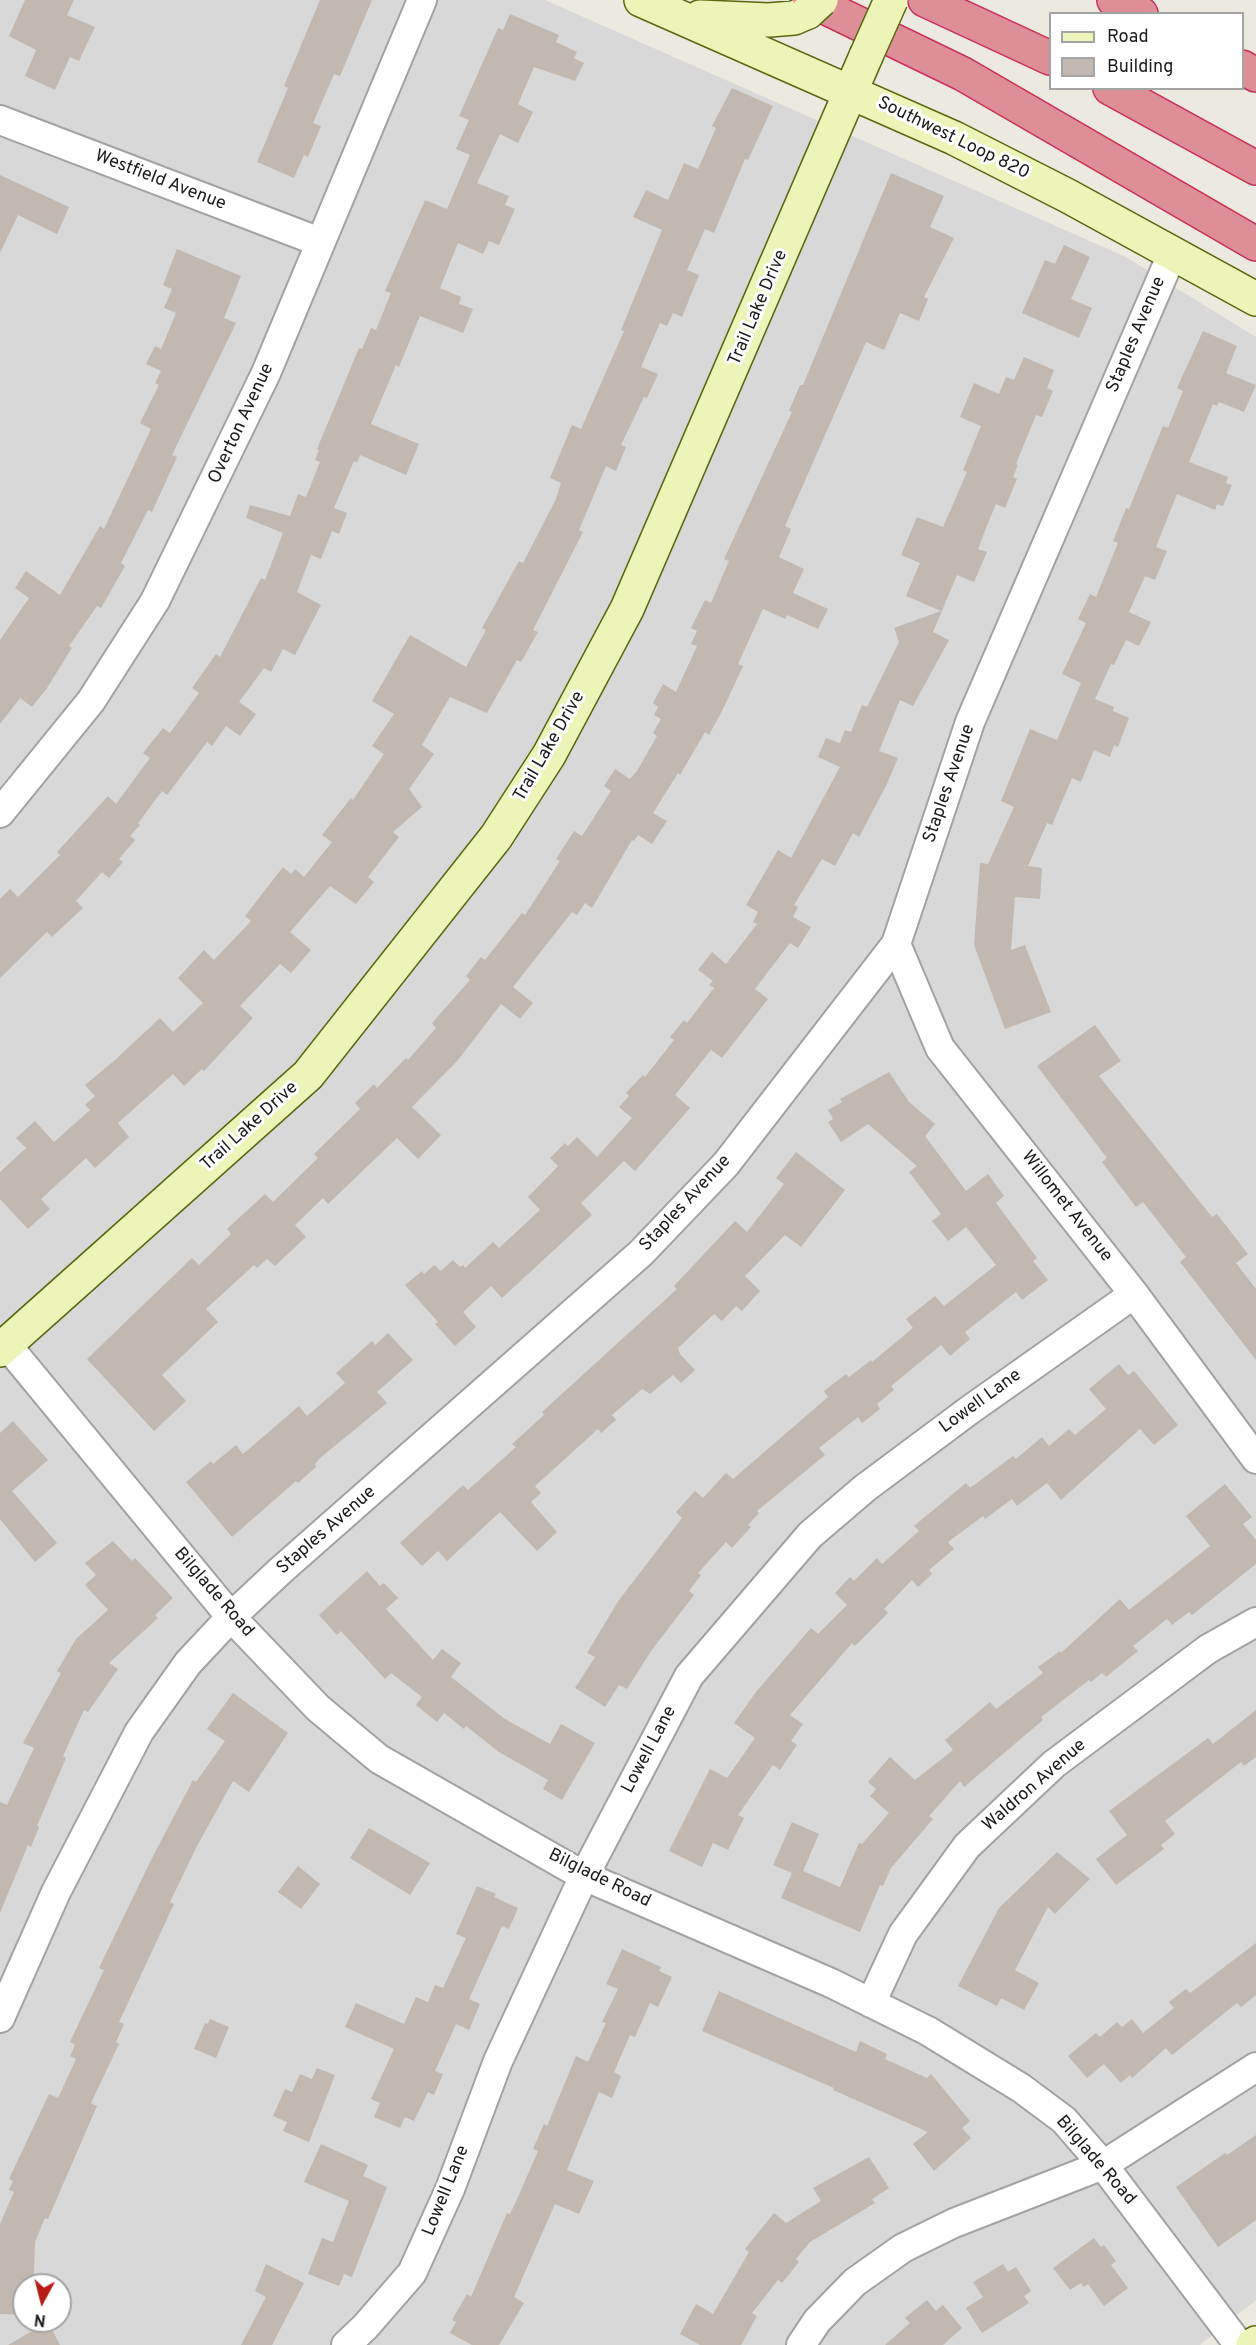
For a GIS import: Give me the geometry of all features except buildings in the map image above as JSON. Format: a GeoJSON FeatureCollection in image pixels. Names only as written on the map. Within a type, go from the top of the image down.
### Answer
{"type":"FeatureCollection","features":[{"type":"Feature","properties":{"kind":"highway"},"geometry":{"type":"LineString","coordinates":[[926,0],[1049,58]]}},
{"type":"Feature","properties":{"kind":"highway"},"geometry":{"type":"LineString","coordinates":[[1114,0],[1137,12]]}},
{"type":"Feature","properties":{"kind":"highway"},"geometry":{"type":"LineString","coordinates":[[813,4],[963,74],[1256,243]]}},
{"type":"Feature","properties":{"kind":"highway"},"geometry":{"type":"LineString","coordinates":[[1114,90],[1256,168]]}},
{"type":"Feature","properties":{"kind":"street","name":"Overton Avenue"},"geometry":{"type":"LineString","coordinates":[[0,813],[91,701],[155,601],[266,373],[422,0]]}},
{"type":"Feature","properties":{"kind":"street","name":"Southwest Loop 820"},"geometry":{"type":"LineString","coordinates":[[641,0],[850,91],[986,154],[1173,252],[1256,299]]}},
{"type":"Feature","properties":{"kind":"street","name":"Trail Lake Drive"},"geometry":{"type":"LineString","coordinates":[[3,1347],[308,1075],[496,837],[549,755],[627,609],[891,0]]}},
{"type":"Feature","properties":{"kind":"street"},"geometry":{"type":"LineString","coordinates":[[675,15],[769,20],[794,18],[813,4]]}},
{"type":"Feature","properties":{"kind":"street","name":"Westfield Avenue"},"geometry":{"type":"LineString","coordinates":[[0,120],[320,242]]}},
{"type":"Feature","properties":{"kind":"street","name":"Staples Avenue"},"geometry":{"type":"LineString","coordinates":[[0,2018],[56,1892],[139,1732],[188,1663],[231,1617],[641,1253],[726,1164],[896,944],[970,722],[1173,252]]}},
{"type":"Feature","properties":{"kind":"street","name":"Willomet Avenue"},"geometry":{"type":"LineString","coordinates":[[896,944],[940,1048],[1134,1294],[1256,1459]]}},
{"type":"Feature","properties":{"kind":"street","name":"Lowell Lane"},"geometry":{"type":"LineString","coordinates":[[346,2345],[365,2327],[412,2273],[450,2189],[498,2061],[584,1876],[689,1676],[810,1535],[866,1488],[970,1409],[1134,1294]]}},
{"type":"Feature","properties":{"kind":"street","name":"Bilglade Road"},"geometry":{"type":"LineString","coordinates":[[3,1347],[231,1617],[318,1708],[379,1759],[584,1876],[871,2003],[928,2031],[1021,2088],[1064,2121],[1103,2165],[1239,2345]]}},
{"type":"Feature","properties":{"kind":"street","name":"Waldron Avenue"},"geometry":{"type":"LineString","coordinates":[[871,2003],[903,1934],[967,1846],[1054,1764],[1208,1649],[1256,1622]]}},
{"type":"Feature","properties":{"kind":"street"},"geometry":{"type":"LineString","coordinates":[[801,2345],[817,2321],[855,2282],[903,2248],[954,2223],[1103,2165],[1256,2067]]}},
{"type":"Feature","properties":{"kind":"shaded area"},"geometry":{"type":"Polygon","coordinates":[[[0,0],[545,0],[1126,257],[1256,337],[1256,2300],[1200,2345],[0,2345],[0,0]]]}}]}
